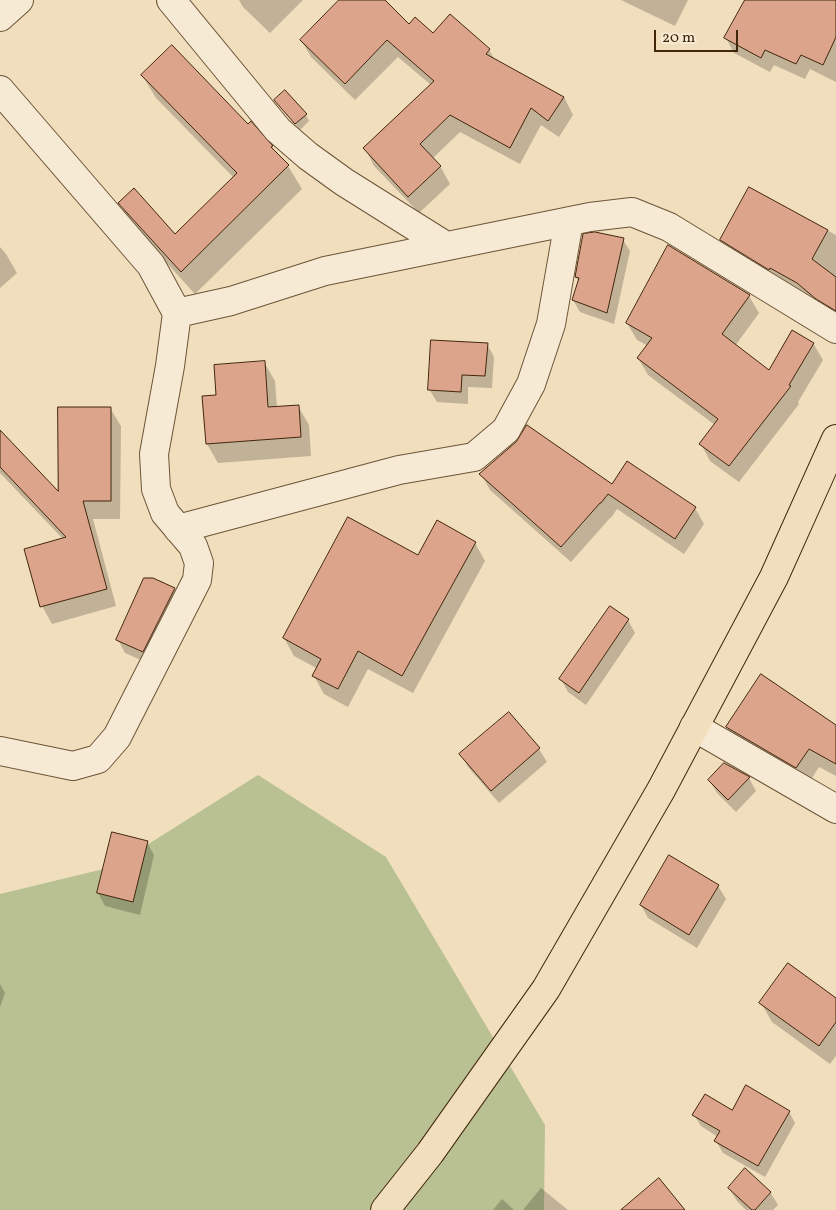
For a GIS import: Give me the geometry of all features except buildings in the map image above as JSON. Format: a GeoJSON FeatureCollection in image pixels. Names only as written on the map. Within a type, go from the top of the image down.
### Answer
{"type":"FeatureCollection","features":[{"type":"Feature","properties":{"kind":"main road"},"geometry":{"type":"LineString","coordinates":[[385,1210],[430,1152],[546,989],[661,790],[774,577],[836,439]]}},
{"type":"Feature","properties":{"kind":"street"},"geometry":{"type":"LineString","coordinates":[[0,17],[20,0]]}},
{"type":"Feature","properties":{"kind":"street"},"geometry":{"type":"LineString","coordinates":[[171,0],[278,130],[344,182],[446,246]]}},
{"type":"Feature","properties":{"kind":"street"},"geometry":{"type":"LineString","coordinates":[[0,90],[151,265],[177,313],[170,366],[154,454],[156,489],[165,513],[193,546],[199,563],[197,580],[117,738],[98,759],[73,766],[0,751]]}},
{"type":"Feature","properties":{"kind":"street"},"geometry":{"type":"LineString","coordinates":[[177,313],[231,301],[325,271],[569,221],[632,212],[669,227],[836,329]]}},
{"type":"Feature","properties":{"kind":"street"},"geometry":{"type":"LineString","coordinates":[[178,529],[399,470],[474,457],[506,430],[531,384],[551,324],[569,221]]}},
{"type":"Feature","properties":{"kind":"street"},"geometry":{"type":"LineString","coordinates":[[694,727],[836,809]]}},
{"type":"Feature","properties":{"kind":"green space"},"geometry":{"type":"Polygon","coordinates":[[[258,775],[386,857],[545,1125],[544,1210],[0,1210],[0,894],[112,867],[258,775]]]}}]}
